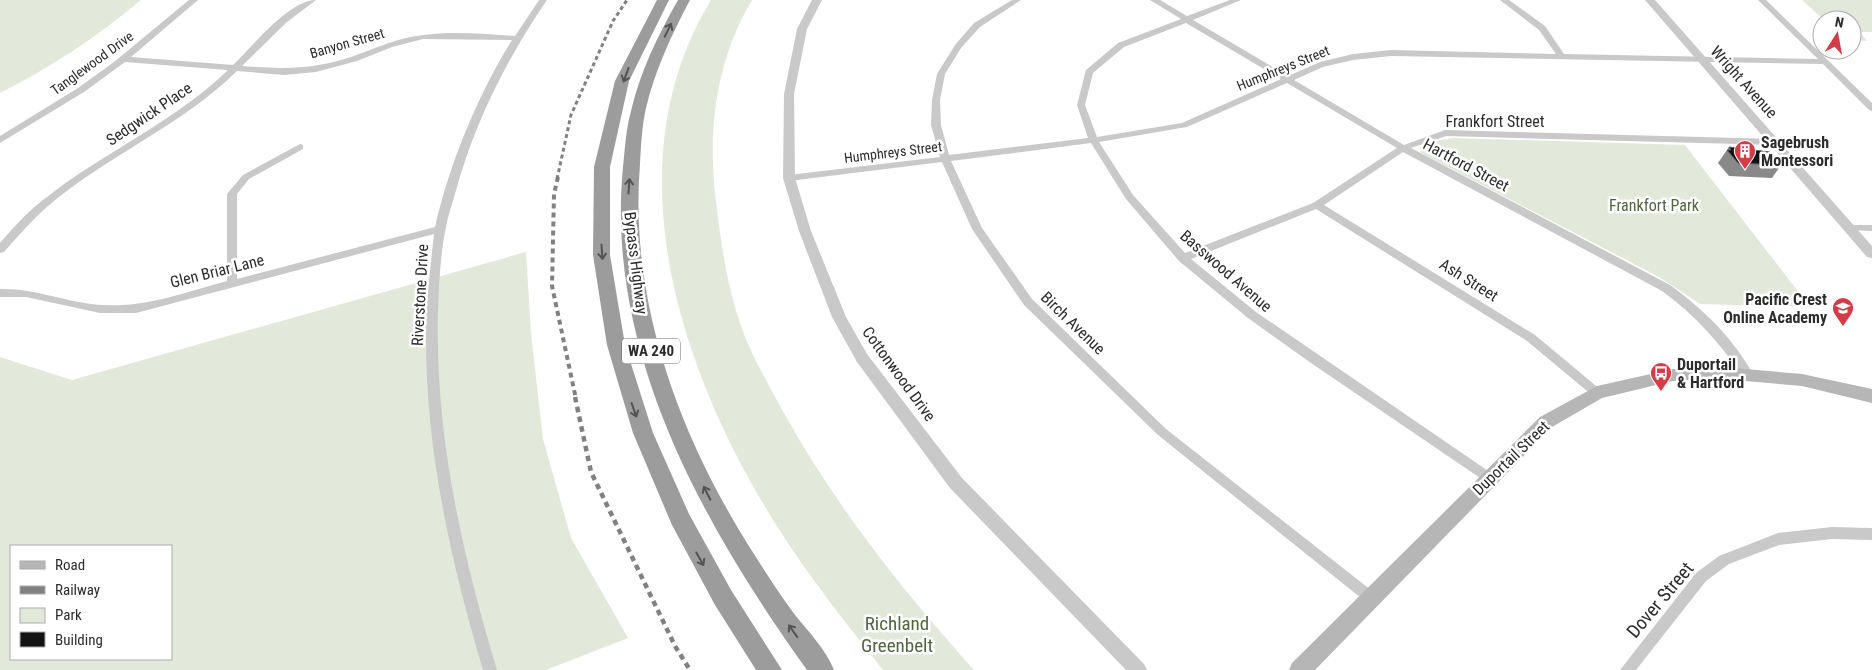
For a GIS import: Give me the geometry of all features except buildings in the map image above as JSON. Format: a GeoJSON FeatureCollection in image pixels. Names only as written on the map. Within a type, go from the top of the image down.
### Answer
{"type":"FeatureCollection","features":[{"type":"Feature","properties":{"kind":"highway","name":"Bypass Highway"},"geometry":{"type":"LineString","coordinates":[[663,0],[641,38],[627,70],[615,104],[607,142],[600,228],[604,283],[625,382],[648,450],[688,535],[728,608],[770,670]]}},
{"type":"Feature","properties":{"kind":"highway","name":"Bypass Highway"},"geometry":{"type":"LineString","coordinates":[[684,0],[652,64],[635,125],[628,199],[629,233],[644,328],[659,379],[706,490],[738,548],[768,595],[822,670]]}},
{"type":"Feature","properties":{"kind":"main road","name":"Duportail Street"},"geometry":{"type":"LineString","coordinates":[[1300,670],[1546,422],[1598,393],[1673,375],[1747,374],[1802,380],[1872,396]]}},
{"type":"Feature","properties":{"kind":"street","name":"Tanglewood Drive"},"geometry":{"type":"LineString","coordinates":[[0,140],[81,90],[124,59],[194,0]]}},
{"type":"Feature","properties":{"kind":"street","name":"Sedgwick Place"},"geometry":{"type":"LineString","coordinates":[[0,250],[9,238],[43,205],[206,94],[237,68],[296,9],[312,0]]}},
{"type":"Feature","properties":{"kind":"street","name":"Riverstone Drive"},"geometry":{"type":"LineString","coordinates":[[490,670],[464,585],[437,434],[431,330],[440,230],[456,170],[482,101],[516,38],[543,0]]}},
{"type":"Feature","properties":{"kind":"street","name":"Cottonwood Drive"},"geometry":{"type":"LineString","coordinates":[[817,0],[802,30],[788,94],[789,178],[804,231],[832,300],[862,358],[956,483],[1138,670]]}},
{"type":"Feature","properties":{"kind":"street","name":"Birch Avenue"},"geometry":{"type":"LineString","coordinates":[[1017,0],[977,26],[958,47],[941,74],[936,100],[936,125],[946,160],[977,228],[1028,302],[1162,432],[1371,598]]}},
{"type":"Feature","properties":{"kind":"street","name":"Hartford Street"},"geometry":{"type":"LineString","coordinates":[[1154,0],[1402,148],[1666,288],[1693,306],[1715,328],[1747,374]]}},
{"type":"Feature","properties":{"kind":"street","name":"Basswood Avenue"},"geometry":{"type":"LineString","coordinates":[[1237,0],[1121,45],[1089,72],[1081,105],[1094,141],[1129,197],[1183,258],[1252,315],[1489,479]]}},
{"type":"Feature","properties":{"kind":"street"},"geometry":{"type":"LineString","coordinates":[[1504,0],[1542,28],[1562,57]]}},
{"type":"Feature","properties":{"kind":"street","name":"Wright Avenue"},"geometry":{"type":"LineString","coordinates":[[1650,0],[1872,254]]}},
{"type":"Feature","properties":{"kind":"street"},"geometry":{"type":"LineString","coordinates":[[1762,0],[1872,108]]}},
{"type":"Feature","properties":{"kind":"street","name":"Banyon Street"},"geometry":{"type":"LineString","coordinates":[[124,59],[284,72],[316,68],[354,58],[389,45],[424,37],[516,38]]}},
{"type":"Feature","properties":{"kind":"street","name":"Humphreys Street"},"geometry":{"type":"LineString","coordinates":[[789,178],[1094,141],[1184,125],[1320,66],[1353,57],[1390,53],[1825,62]]}},
{"type":"Feature","properties":{"kind":"street","name":"Frankfort Street"},"geometry":{"type":"LineString","coordinates":[[1183,258],[1317,204],[1402,148],[1445,133],[1776,142]]}},
{"type":"Feature","properties":{"kind":"street"},"geometry":{"type":"LineString","coordinates":[[232,285],[232,194],[246,176],[300,147]]}},
{"type":"Feature","properties":{"kind":"street","name":"Ash Street"},"geometry":{"type":"LineString","coordinates":[[1317,204],[1531,338],[1598,393]]}},
{"type":"Feature","properties":{"kind":"street"},"geometry":{"type":"LineString","coordinates":[[1849,228],[1872,228]]}},
{"type":"Feature","properties":{"kind":"street","name":"Glen Briar Lane"},"geometry":{"type":"LineString","coordinates":[[0,293],[15,291],[38,293],[100,309],[136,309],[440,230]]}},
{"type":"Feature","properties":{"kind":"street","name":"Dover Street"},"geometry":{"type":"LineString","coordinates":[[1627,670],[1701,578],[1724,560],[1778,539],[1832,533],[1872,534]]}},
{"type":"Feature","properties":{"kind":"green space"},"geometry":{"type":"Polygon","coordinates":[[[0,0],[141,0],[73,51],[0,93],[0,0]]]}},
{"type":"Feature","properties":{"kind":"green space","name":"Richland Greenbelt"},"geometry":{"type":"Polygon","coordinates":[[[711,0],[752,0],[740,22],[723,69],[714,118],[713,143],[715,193],[721,243],[731,292],[744,335],[785,415],[826,483],[872,548],[974,670],[883,670],[795,554],[748,477],[716,412],[690,344],[671,274],[662,204],[665,134],[680,65],[711,0]]]}},
{"type":"Feature","properties":{"kind":"green space"},"geometry":{"type":"Polygon","coordinates":[[[1802,0],[1872,0],[1872,32],[1862,32],[1862,10],[1813,10],[1802,0]]]}},
{"type":"Feature","properties":{"kind":"green space","name":"Frankfort Park"},"geometry":{"type":"Polygon","coordinates":[[[1454,138],[1685,145],[1810,307],[1700,304],[1659,277],[1421,153],[1420,147],[1430,142],[1454,138]]]}},
{"type":"Feature","properties":{"kind":"green space"},"geometry":{"type":"Polygon","coordinates":[[[526,252],[531,333],[543,439],[571,538],[628,638],[546,670],[0,670],[0,357],[72,380],[526,252]]]}},
{"type":"Feature","properties":{"kind":"railway"},"geometry":{"type":"LineString","coordinates":[[557,179],[571,115],[613,21],[627,0]]}},
{"type":"Feature","properties":{"kind":"railway"},"geometry":{"type":"LineString","coordinates":[[558,177],[554,194],[552,286],[576,399]]}},
{"type":"Feature","properties":{"kind":"railway"},"geometry":{"type":"LineString","coordinates":[[575,397],[591,472],[675,646],[690,670]]}},
{"type":"Feature","properties":{"kind":"place","name":"Sagebrush Montessori"},"geometry":{"type":"Point","coordinates":[1745,170]}},
{"type":"Feature","properties":{"kind":"place","name":"Pacific Crest Online Academy"},"geometry":{"type":"Point","coordinates":[1843,327]}},
{"type":"Feature","properties":{"kind":"place","name":"Duportail & Hartford"},"geometry":{"type":"Point","coordinates":[1661,392]}}]}
